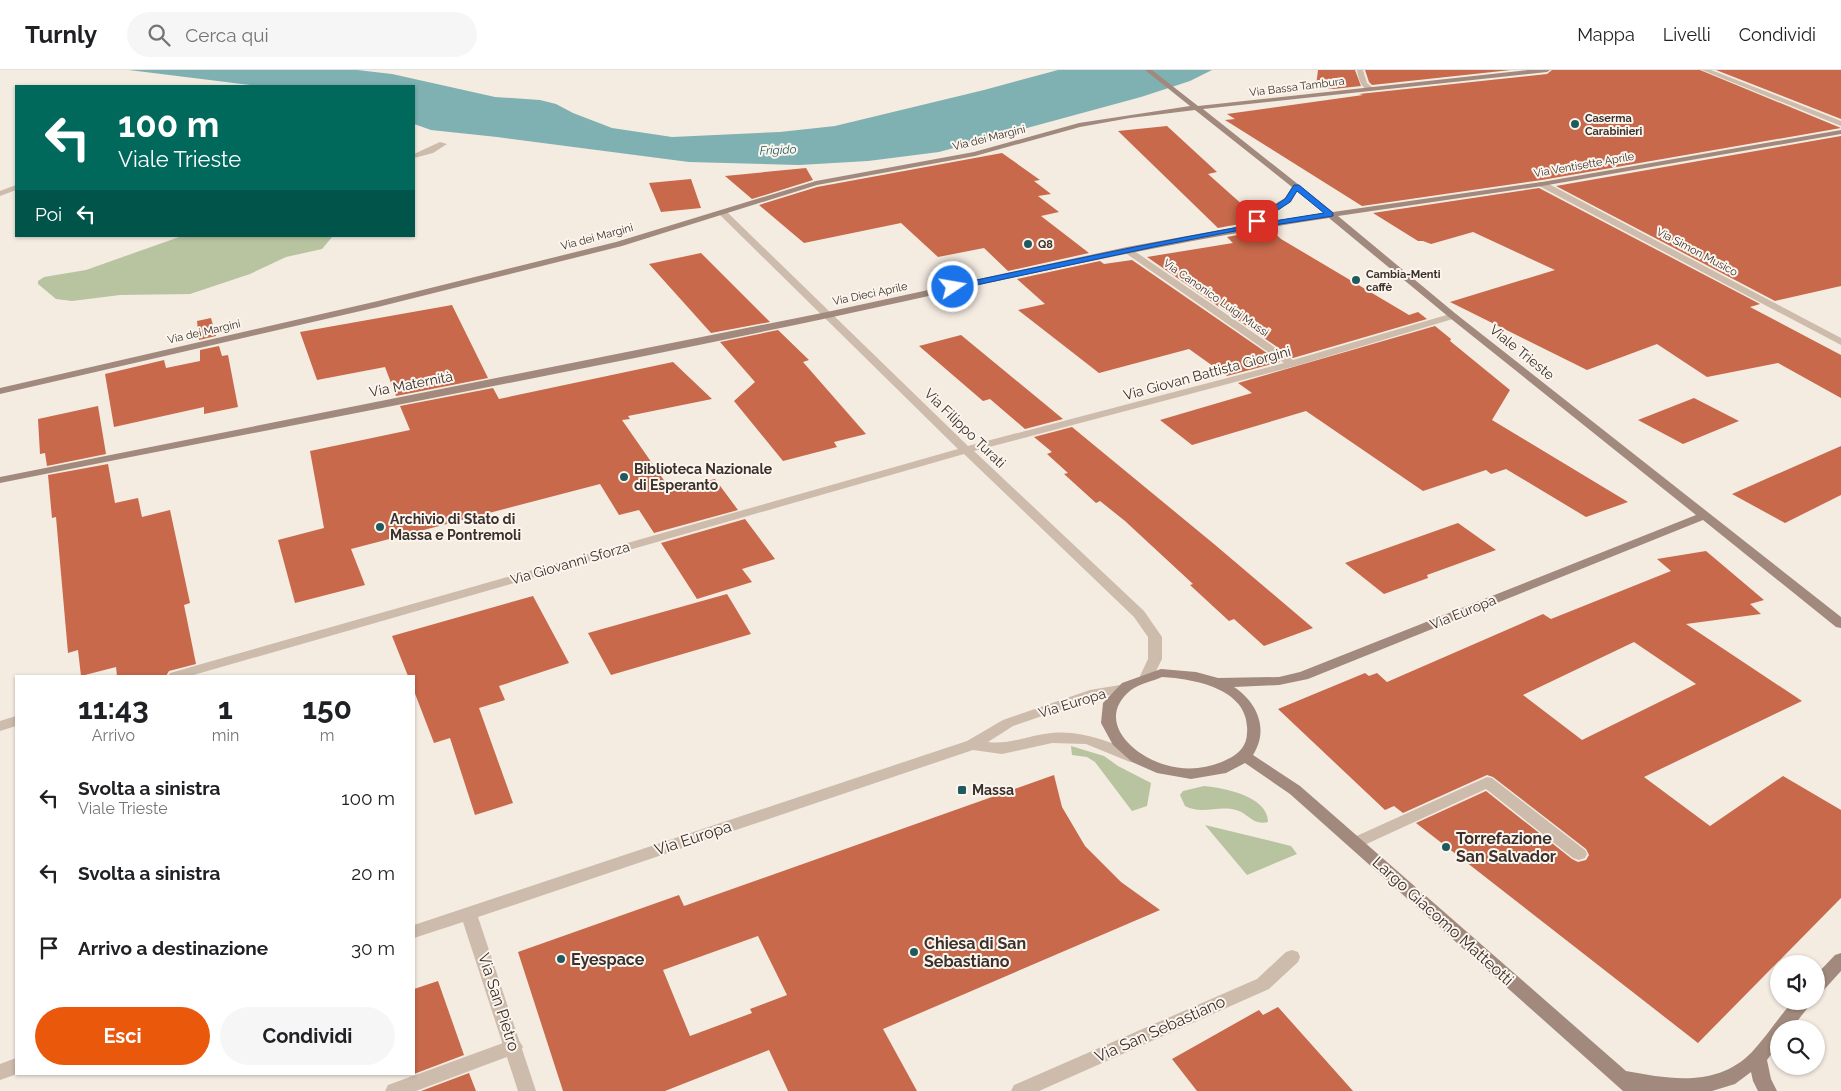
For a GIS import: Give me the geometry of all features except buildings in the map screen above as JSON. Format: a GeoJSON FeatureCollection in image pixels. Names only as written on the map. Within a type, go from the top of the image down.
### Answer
{"type":"FeatureCollection","features":[{"type":"Feature","properties":{"kind":"street","name":"Viale Trieste"},"geometry":{"type":"LineString","coordinates":[[1148,70],[1330,214],[1453,316],[1703,516],[1841,624]]}},
{"type":"Feature","properties":{"kind":"street"},"geometry":{"type":"LineString","coordinates":[[1360,70],[1364,84],[1372,89]]}},
{"type":"Feature","properties":{"kind":"street","name":"Via Bassa Tambura"},"geometry":{"type":"LineString","coordinates":[[1198,109],[1547,70]]}},
{"type":"Feature","properties":{"kind":"street"},"geometry":{"type":"LineString","coordinates":[[1705,70],[1841,124]]}},
{"type":"Feature","properties":{"kind":"street","name":"Via dei Margini"},"geometry":{"type":"LineString","coordinates":[[0,391],[378,304],[619,244],[816,183],[975,154],[1079,125],[1130,116],[1198,109]]}},
{"type":"Feature","properties":{"kind":"street","name":"Via Ventisette Aprile"},"geometry":{"type":"LineString","coordinates":[[1330,214],[1542,184],[1841,132]]}},
{"type":"Feature","properties":{"kind":"street"},"geometry":{"type":"LineString","coordinates":[[415,156],[443,144]]}},
{"type":"Feature","properties":{"kind":"street","name":"Via Simon Musico"},"geometry":{"type":"LineString","coordinates":[[1542,184],[1841,342]]}},
{"type":"Feature","properties":{"kind":"street"},"geometry":{"type":"LineString","coordinates":[[1235,229],[1257,221],[1277,208],[1288,200],[1296,187]]}},
{"type":"Feature","properties":{"kind":"street"},"geometry":{"type":"LineString","coordinates":[[0,194],[15,188]]}},
{"type":"Feature","properties":{"kind":"street","name":"Via Filippo Turati"},"geometry":{"type":"LineString","coordinates":[[723,213],[966,450],[1139,614],[1155,637],[1155,659],[1147,676]]}},
{"type":"Feature","properties":{"kind":"street","name":"Via Dieci Aprile"},"geometry":{"type":"LineString","coordinates":[[827,315],[1127,250],[1235,229],[1330,214]]}},
{"type":"Feature","properties":{"kind":"street","name":"Via Canonico Luigi Mussi"},"geometry":{"type":"LineString","coordinates":[[1127,250],[1292,364]]}},
{"type":"Feature","properties":{"kind":"street","name":"Via Maternità"},"geometry":{"type":"LineString","coordinates":[[0,480],[827,315]]}},
{"type":"Feature","properties":{"kind":"street","name":"Via Giovan Battista Giorgini"},"geometry":{"type":"LineString","coordinates":[[966,450],[1292,364],[1453,316]]}},
{"type":"Feature","properties":{"kind":"street","name":"Via Giovanni Sforza"},"geometry":{"type":"LineString","coordinates":[[178,675],[966,450]]}},
{"type":"Feature","properties":{"kind":"street","name":"Via Europa"},"geometry":{"type":"LineString","coordinates":[[1217,683],[1279,681],[1302,676],[1703,516]]}},
{"type":"Feature","properties":{"kind":"street"},"geometry":{"type":"LineString","coordinates":[[1161,673],[1181,674],[1217,683],[1236,695],[1249,709],[1256,726],[1255,742],[1245,756],[1232,766],[1213,772],[1192,774],[1169,772],[1135,758],[1122,748],[1111,733],[1107,717],[1110,702],[1120,690],[1132,682],[1161,673]]}},
{"type":"Feature","properties":{"kind":"street","name":"Via Europa"},"geometry":{"type":"LineString","coordinates":[[415,932],[972,745],[1008,723],[1095,693],[1120,690]]}},
{"type":"Feature","properties":{"kind":"street"},"geometry":{"type":"LineString","coordinates":[[0,726],[15,721]]}},
{"type":"Feature","properties":{"kind":"street","name":"Via Europa"},"geometry":{"type":"LineString","coordinates":[[972,745],[1002,749],[1052,738],[1088,739],[1135,758]]}},
{"type":"Feature","properties":{"kind":"street","name":"Largo Giacomo Matteotti"},"geometry":{"type":"LineString","coordinates":[[1245,756],[1296,790],[1636,1091]]}},
{"type":"Feature","properties":{"kind":"street"},"geometry":{"type":"LineString","coordinates":[[1355,843],[1487,782],[1579,854]]}},
{"type":"Feature","properties":{"kind":"street","name":"Via San Pietro"},"geometry":{"type":"LineString","coordinates":[[469,914],[527,1091]]}},
{"type":"Feature","properties":{"kind":"street","name":"Via San Sebastiano"},"geometry":{"type":"LineString","coordinates":[[1020,1091],[1262,984],[1292,957]]}},
{"type":"Feature","properties":{"kind":"street"},"geometry":{"type":"LineString","coordinates":[[1825,978],[1841,960]]}},
{"type":"Feature","properties":{"kind":"street"},"geometry":{"type":"LineString","coordinates":[[1787,1020],[1796,1010]]}},
{"type":"Feature","properties":{"kind":"street"},"geometry":{"type":"LineString","coordinates":[[1623,1078],[1663,1086],[1701,1086],[1729,1078],[1758,1058],[1770,1041]]}},
{"type":"Feature","properties":{"kind":"street"},"geometry":{"type":"LineString","coordinates":[[394,1091],[514,1047]]}},
{"type":"Feature","properties":{"kind":"street"},"geometry":{"type":"LineString","coordinates":[[1758,1058],[1762,1081],[1768,1091]]}},
{"type":"Feature","properties":{"kind":"street"},"geometry":{"type":"LineString","coordinates":[[0,1072],[15,1066]]}},
{"type":"Feature","properties":{"kind":"green space"},"geometry":{"type":"Polygon","coordinates":[[[179,237],[332,237],[322,249],[286,257],[250,274],[190,294],[120,295],[72,301],[56,299],[38,284],[38,281],[44,277],[86,270],[179,237]]]}},
{"type":"Feature","properties":{"kind":"green space"},"geometry":{"type":"Polygon","coordinates":[[[1071,746],[1104,756],[1118,766],[1151,783],[1147,806],[1132,811],[1095,762],[1087,757],[1072,755],[1071,746]]]}},
{"type":"Feature","properties":{"kind":"green space"},"geometry":{"type":"Polygon","coordinates":[[[1204,786],[1233,791],[1253,800],[1266,813],[1268,822],[1254,821],[1236,810],[1198,810],[1185,806],[1180,795],[1183,791],[1204,786]]]}},
{"type":"Feature","properties":{"kind":"green space"},"geometry":{"type":"Polygon","coordinates":[[[1205,825],[1291,846],[1297,854],[1247,875],[1205,825]]]}},
{"type":"Feature","properties":{"kind":"water","name":"Frigido"},"geometry":{"type":"Polygon","coordinates":[[[129,70],[357,70],[392,74],[495,97],[540,100],[556,104],[573,113],[612,128],[672,137],[780,132],[835,126],[1058,70],[1212,70],[1190,81],[1141,97],[939,152],[868,161],[799,165],[689,162],[431,130],[415,124],[415,85],[250,85],[129,70]]]}},
{"type":"Feature","properties":{"kind":"place","name":"Caserma Carabinieri"},"geometry":{"type":"Point","coordinates":[1575,124]}},
{"type":"Feature","properties":{"kind":"place","name":"Q8"},"geometry":{"type":"Point","coordinates":[1028,244]}},
{"type":"Feature","properties":{"kind":"place","name":"Cambia-Menti caffè"},"geometry":{"type":"Point","coordinates":[1356,280]}},
{"type":"Feature","properties":{"kind":"place","name":"Biblioteca Nazionale di Esperanto"},"geometry":{"type":"Point","coordinates":[624,477]}},
{"type":"Feature","properties":{"kind":"place","name":"Archivio di Stato di Massa e Pontremoli"},"geometry":{"type":"Point","coordinates":[380,527]}},
{"type":"Feature","properties":{"kind":"place","name":"Massa"},"geometry":{"type":"Point","coordinates":[962,790]}},
{"type":"Feature","properties":{"kind":"place","name":"Torrefazione San Salvador"},"geometry":{"type":"Point","coordinates":[1446,847]}},
{"type":"Feature","properties":{"kind":"place","name":"Chiesa di San Sebastiano"},"geometry":{"type":"Point","coordinates":[914,952]}},
{"type":"Feature","properties":{"kind":"place","name":"Eyespace"},"geometry":{"type":"Point","coordinates":[561,959]}},
{"type":"Feature","properties":{"kind":"route"},"geometry":{"type":"LineString","coordinates":[[953,287],[1235,229],[1330,214],[1296,187],[1288,200],[1257,221]]}}]}
